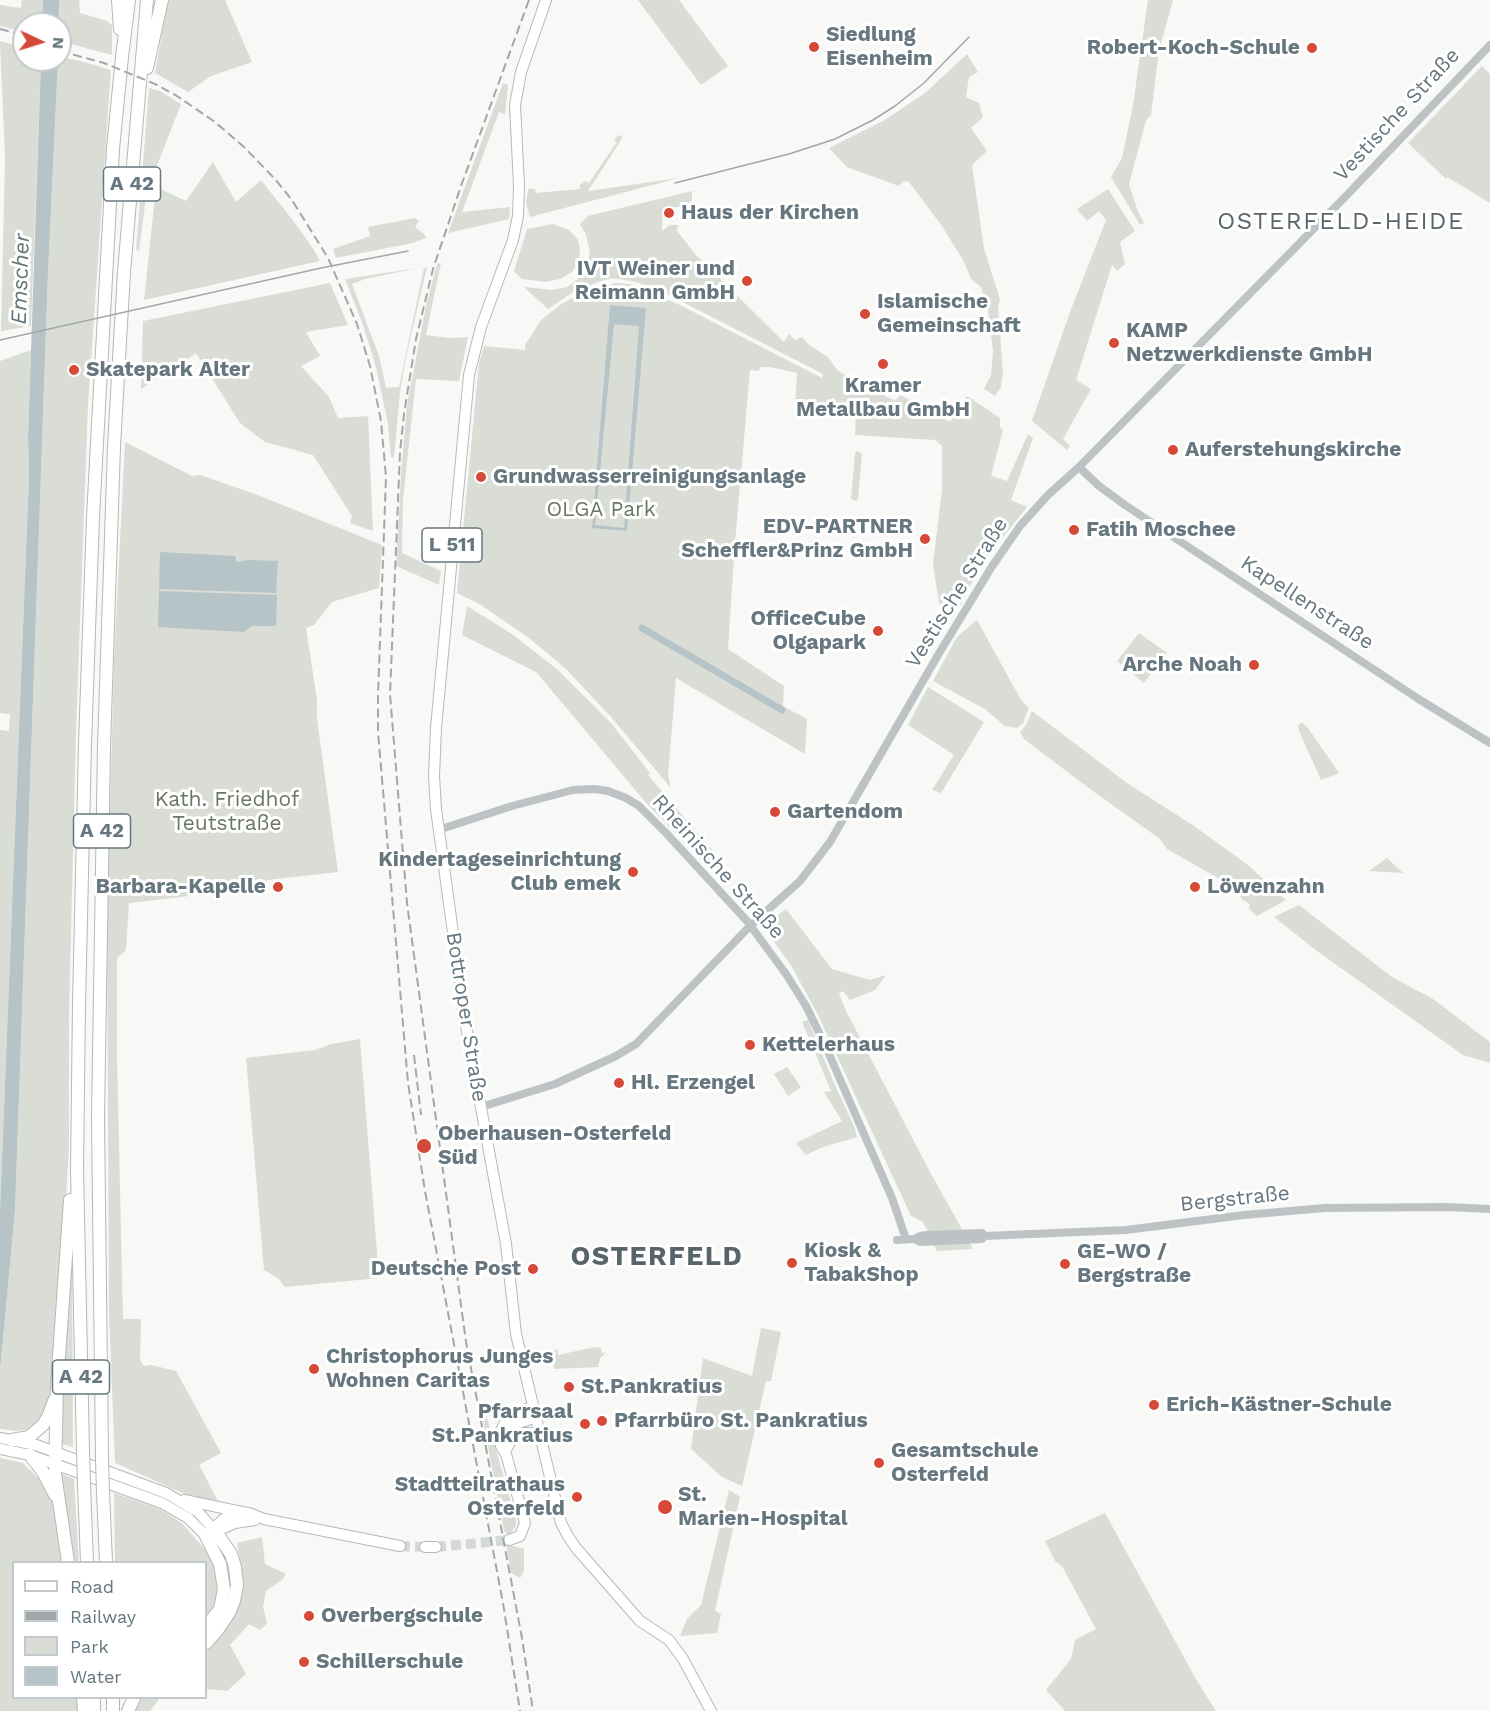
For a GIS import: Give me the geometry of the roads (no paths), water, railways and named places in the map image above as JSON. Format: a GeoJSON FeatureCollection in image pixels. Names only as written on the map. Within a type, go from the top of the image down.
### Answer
{"type":"FeatureCollection","features":[{"type":"Feature","properties":{"kind":"highway"},"geometry":{"type":"LineString","coordinates":[[118,0],[122,57]]}},
{"type":"Feature","properties":{"kind":"highway","name":"A 42"},"geometry":{"type":"LineString","coordinates":[[87,1561],[82,1451],[77,1170],[85,756],[93,529],[113,149],[129,0]]}},
{"type":"Feature","properties":{"kind":"highway","name":"A 42"},"geometry":{"type":"LineString","coordinates":[[107,1559],[102,1458],[98,1107],[104,746],[114,446],[124,272],[147,0]]}},
{"type":"Feature","properties":{"kind":"highway"},"geometry":{"type":"LineString","coordinates":[[139,95],[153,47],[162,0]]}},
{"type":"Feature","properties":{"kind":"highway"},"geometry":{"type":"LineString","coordinates":[[68,1561],[56,1458],[57,1385],[71,1188],[77,1170]]}},
{"type":"Feature","properties":{"kind":"highway"},"geometry":{"type":"LineString","coordinates":[[5,1443],[29,1437],[43,1425],[51,1410],[57,1385]]}},
{"type":"Feature","properties":{"kind":"highway"},"geometry":{"type":"LineString","coordinates":[[30,1455],[50,1485],[60,1509]]}},
{"type":"Feature","properties":{"kind":"highway"},"geometry":{"type":"LineString","coordinates":[[207,1626],[220,1609],[224,1589],[212,1532]]}},
{"type":"Feature","properties":{"kind":"highway"},"geometry":{"type":"LineString","coordinates":[[207,1642],[229,1613],[237,1585],[231,1554],[212,1532]]}},
{"type":"Feature","properties":{"kind":"main road","name":"Bottroper Straße"},"geometry":{"type":"LineString","coordinates":[[546,0],[521,72],[514,105],[519,186],[515,232],[505,267],[479,334],[469,375],[434,756],[438,830],[463,1009],[506,1244],[515,1328],[557,1508],[568,1536],[640,1621],[669,1640],[683,1659],[711,1711]]}},
{"type":"Feature","properties":{"kind":"main road"},"geometry":{"type":"LineString","coordinates":[[509,1540],[520,1536],[525,1523],[506,1454],[500,1441],[500,1433],[503,1422],[511,1414],[534,1411]]}},
{"type":"Feature","properties":{"kind":"main road"},"geometry":{"type":"LineString","coordinates":[[506,1454],[512,1439],[522,1432],[541,1438]]}},
{"type":"Feature","properties":{"kind":"main road"},"geometry":{"type":"LineString","coordinates":[[5,1443],[30,1455],[56,1458],[179,1499],[264,1519],[400,1546]]}},
{"type":"Feature","properties":{"kind":"main road"},"geometry":{"type":"LineString","coordinates":[[5,1443],[36,1445],[56,1458],[162,1503],[212,1532],[243,1521],[264,1519]]}},
{"type":"Feature","properties":{"kind":"main road"},"geometry":{"type":"LineString","coordinates":[[179,1499],[198,1512],[212,1532]]}},
{"type":"Feature","properties":{"kind":"main road"},"geometry":{"type":"LineString","coordinates":[[212,1532],[225,1518],[243,1513]]}},
{"type":"Feature","properties":{"kind":"street","name":"Vestische Straße"},"geometry":{"type":"LineString","coordinates":[[482,1107],[555,1084],[636,1044],[751,925],[792,890],[823,852],[1007,542],[1034,510],[1341,201],[1490,45]]}},
{"type":"Feature","properties":{"kind":"street","name":"Kapellenstraße"},"geometry":{"type":"LineString","coordinates":[[1079,467],[1099,486],[1125,505],[1417,698],[1490,743]]}},
{"type":"Feature","properties":{"kind":"street","name":"Rheinische Straße"},"geometry":{"type":"LineString","coordinates":[[438,830],[561,792],[584,789],[612,792],[633,802],[652,819],[751,925],[786,974],[812,1018],[892,1198],[906,1239]]}},
{"type":"Feature","properties":{"kind":"street","name":"Bergstraße"},"geometry":{"type":"LineString","coordinates":[[906,1239],[922,1235],[982,1233],[985,1236],[1126,1230],[1235,1216],[1325,1208],[1490,1209]]}},
{"type":"Feature","properties":{"kind":"water"},"geometry":{"type":"Polygon","coordinates":[[[43,0],[59,0],[59,12],[42,12],[43,0]]]}},
{"type":"Feature","properties":{"kind":"water"},"geometry":{"type":"Polygon","coordinates":[[[41,72],[57,72],[48,273],[15,1211],[0,1371],[0,1211],[29,475],[28,437],[41,72]]]}},
{"type":"Feature","properties":{"kind":"water"},"geometry":{"type":"Polygon","coordinates":[[[610,305],[646,308],[627,531],[592,528],[610,305]],[[614,324],[595,525],[624,528],[639,326],[614,324]]]}},
{"type":"Feature","properties":{"kind":"water"},"geometry":{"type":"Polygon","coordinates":[[[160,552],[235,556],[237,562],[278,561],[276,593],[159,589],[160,552]]]}},
{"type":"Feature","properties":{"kind":"water"},"geometry":{"type":"Polygon","coordinates":[[[159,591],[277,595],[276,626],[252,626],[243,632],[158,627],[159,591]]]}},
{"type":"Feature","properties":{"kind":"waterway"},"geometry":{"type":"LineString","coordinates":[[642,628],[782,710]]}},
{"type":"Feature","properties":{"kind":"tunnel"},"geometry":{"type":"LineString","coordinates":[[436,1547],[509,1540]]}},
{"type":"Feature","properties":{"kind":"tunnel"},"geometry":{"type":"LineString","coordinates":[[400,1546],[425,1547]]}},
{"type":"Feature","properties":{"kind":"tram line"},"geometry":{"type":"LineString","coordinates":[[675,183],[789,154],[835,139],[895,106],[924,83],[969,37]]}},
{"type":"Feature","properties":{"kind":"tram line"},"geometry":{"type":"LineString","coordinates":[[0,340],[321,268],[408,251]]}},
{"type":"Feature","properties":{"kind":"railway"},"geometry":{"type":"LineString","coordinates":[[529,0],[433,269],[416,339],[400,452],[390,694],[407,903],[466,1342],[522,1638],[533,1711]]}},
{"type":"Feature","properties":{"kind":"railway"},"geometry":{"type":"LineString","coordinates":[[0,29],[12,32]]}},
{"type":"Feature","properties":{"kind":"railway"},"geometry":{"type":"LineString","coordinates":[[72,54],[104,63],[155,84],[177,96],[215,122],[244,147],[274,178],[292,200],[328,258],[357,324],[370,366],[381,421],[386,477],[378,732],[408,1083],[425,1191],[503,1603],[520,1711]]}},
{"type":"Feature","properties":{"kind":"railway"},"geometry":{"type":"LineString","coordinates":[[414,1055],[421,1115]]}},
{"type":"Feature","properties":{"kind":"place","name":"Siedlung Eisenheim"},"geometry":{"type":"Point","coordinates":[814,47]}},
{"type":"Feature","properties":{"kind":"place","name":"Robert-Koch-Schule"},"geometry":{"type":"Point","coordinates":[1312,48]}},
{"type":"Feature","properties":{"kind":"place","name":"Haus der Kirchen"},"geometry":{"type":"Point","coordinates":[669,213]}},
{"type":"Feature","properties":{"kind":"place","name":"IVT Weiner und Reimann GmbH"},"geometry":{"type":"Point","coordinates":[747,281]}},
{"type":"Feature","properties":{"kind":"place","name":"Islamische Gemeinschaft"},"geometry":{"type":"Point","coordinates":[865,314]}},
{"type":"Feature","properties":{"kind":"place","name":"KAMP Netzwerkdienste GmbH"},"geometry":{"type":"Point","coordinates":[1114,343]}},
{"type":"Feature","properties":{"kind":"place","name":"Kramer Metallbau GmbH"},"geometry":{"type":"Point","coordinates":[883,364]}},
{"type":"Feature","properties":{"kind":"place","name":"Skatepark Alter"},"geometry":{"type":"Point","coordinates":[74,370]}},
{"type":"Feature","properties":{"kind":"place","name":"Auferstehungskirche"},"geometry":{"type":"Point","coordinates":[1173,450]}},
{"type":"Feature","properties":{"kind":"place","name":"Grundwasserreinigungsanlage"},"geometry":{"type":"Point","coordinates":[481,477]}},
{"type":"Feature","properties":{"kind":"place","name":"Fatih Moschee"},"geometry":{"type":"Point","coordinates":[1074,530]}},
{"type":"Feature","properties":{"kind":"place","name":"EDV-PARTNER Scheffler&Prinz GmbH"},"geometry":{"type":"Point","coordinates":[925,539]}},
{"type":"Feature","properties":{"kind":"place","name":"OfficeCube Olgapark"},"geometry":{"type":"Point","coordinates":[878,631]}},
{"type":"Feature","properties":{"kind":"place","name":"Arche Noah"},"geometry":{"type":"Point","coordinates":[1254,665]}},
{"type":"Feature","properties":{"kind":"place","name":"Gartendom"},"geometry":{"type":"Point","coordinates":[775,812]}},
{"type":"Feature","properties":{"kind":"place","name":"Kindertageseinrichtung Club emek"},"geometry":{"type":"Point","coordinates":[633,872]}},
{"type":"Feature","properties":{"kind":"place","name":"Barbara-Kapelle"},"geometry":{"type":"Point","coordinates":[278,887]}},
{"type":"Feature","properties":{"kind":"place","name":"Löwenzahn"},"geometry":{"type":"Point","coordinates":[1195,887]}},
{"type":"Feature","properties":{"kind":"place","name":"Kettelerhaus"},"geometry":{"type":"Point","coordinates":[750,1045]}},
{"type":"Feature","properties":{"kind":"place","name":"Hl. Erzengel"},"geometry":{"type":"Point","coordinates":[619,1083]}},
{"type":"Feature","properties":{"kind":"place","name":"Oberhausen-Osterfeld Süd"},"geometry":{"type":"Point","coordinates":[424,1146]}},
{"type":"Feature","properties":{"kind":"place","name":"Kiosk & TabakShop"},"geometry":{"type":"Point","coordinates":[792,1263]}},
{"type":"Feature","properties":{"kind":"place","name":"GE-WO / Bergstraße"},"geometry":{"type":"Point","coordinates":[1065,1264]}},
{"type":"Feature","properties":{"kind":"place","name":"Deutsche Post"},"geometry":{"type":"Point","coordinates":[533,1269]}},
{"type":"Feature","properties":{"kind":"place","name":"Christophorus Junges Wohnen Caritas"},"geometry":{"type":"Point","coordinates":[314,1369]}},
{"type":"Feature","properties":{"kind":"place","name":"St.Pankratius"},"geometry":{"type":"Point","coordinates":[569,1387]}},
{"type":"Feature","properties":{"kind":"place","name":"Erich-Kästner-Schule"},"geometry":{"type":"Point","coordinates":[1154,1405]}},
{"type":"Feature","properties":{"kind":"place","name":"Pfarrbüro St. Pankratius"},"geometry":{"type":"Point","coordinates":[602,1421]}},
{"type":"Feature","properties":{"kind":"place","name":"Pfarrsaal St.Pankratius"},"geometry":{"type":"Point","coordinates":[585,1424]}},
{"type":"Feature","properties":{"kind":"place","name":"Gesamtschule Osterfeld"},"geometry":{"type":"Point","coordinates":[879,1463]}},
{"type":"Feature","properties":{"kind":"place","name":"Stadtteilrathaus Osterfeld"},"geometry":{"type":"Point","coordinates":[577,1497]}},
{"type":"Feature","properties":{"kind":"place","name":"St. Marien-Hospital"},"geometry":{"type":"Point","coordinates":[665,1507]}},
{"type":"Feature","properties":{"kind":"place","name":"Overbergschule"},"geometry":{"type":"Point","coordinates":[309,1616]}},
{"type":"Feature","properties":{"kind":"place","name":"Schillerschule"},"geometry":{"type":"Point","coordinates":[304,1662]}},
{"type":"Feature","properties":{"kind":"district","name":"OSTERFELD-HEIDE"},"geometry":{"type":"Point","coordinates":[1341,222]}},
{"type":"Feature","properties":{"kind":"district","name":"OSTERFELD"},"geometry":{"type":"Point","coordinates":[657,1257]}},
{"type":"Feature","properties":{"kind":"water label","name":"Emscher"},"geometry":{"type":"Point","coordinates":[21,279]}},
{"type":"Feature","properties":{"kind":"park label","name":"OLGA Park"},"geometry":{"type":"Point","coordinates":[601,510]}},
{"type":"Feature","properties":{"kind":"park label","name":"Kath. Friedhof Teutstraße"},"geometry":{"type":"Point","coordinates":[227,812]}}]}
